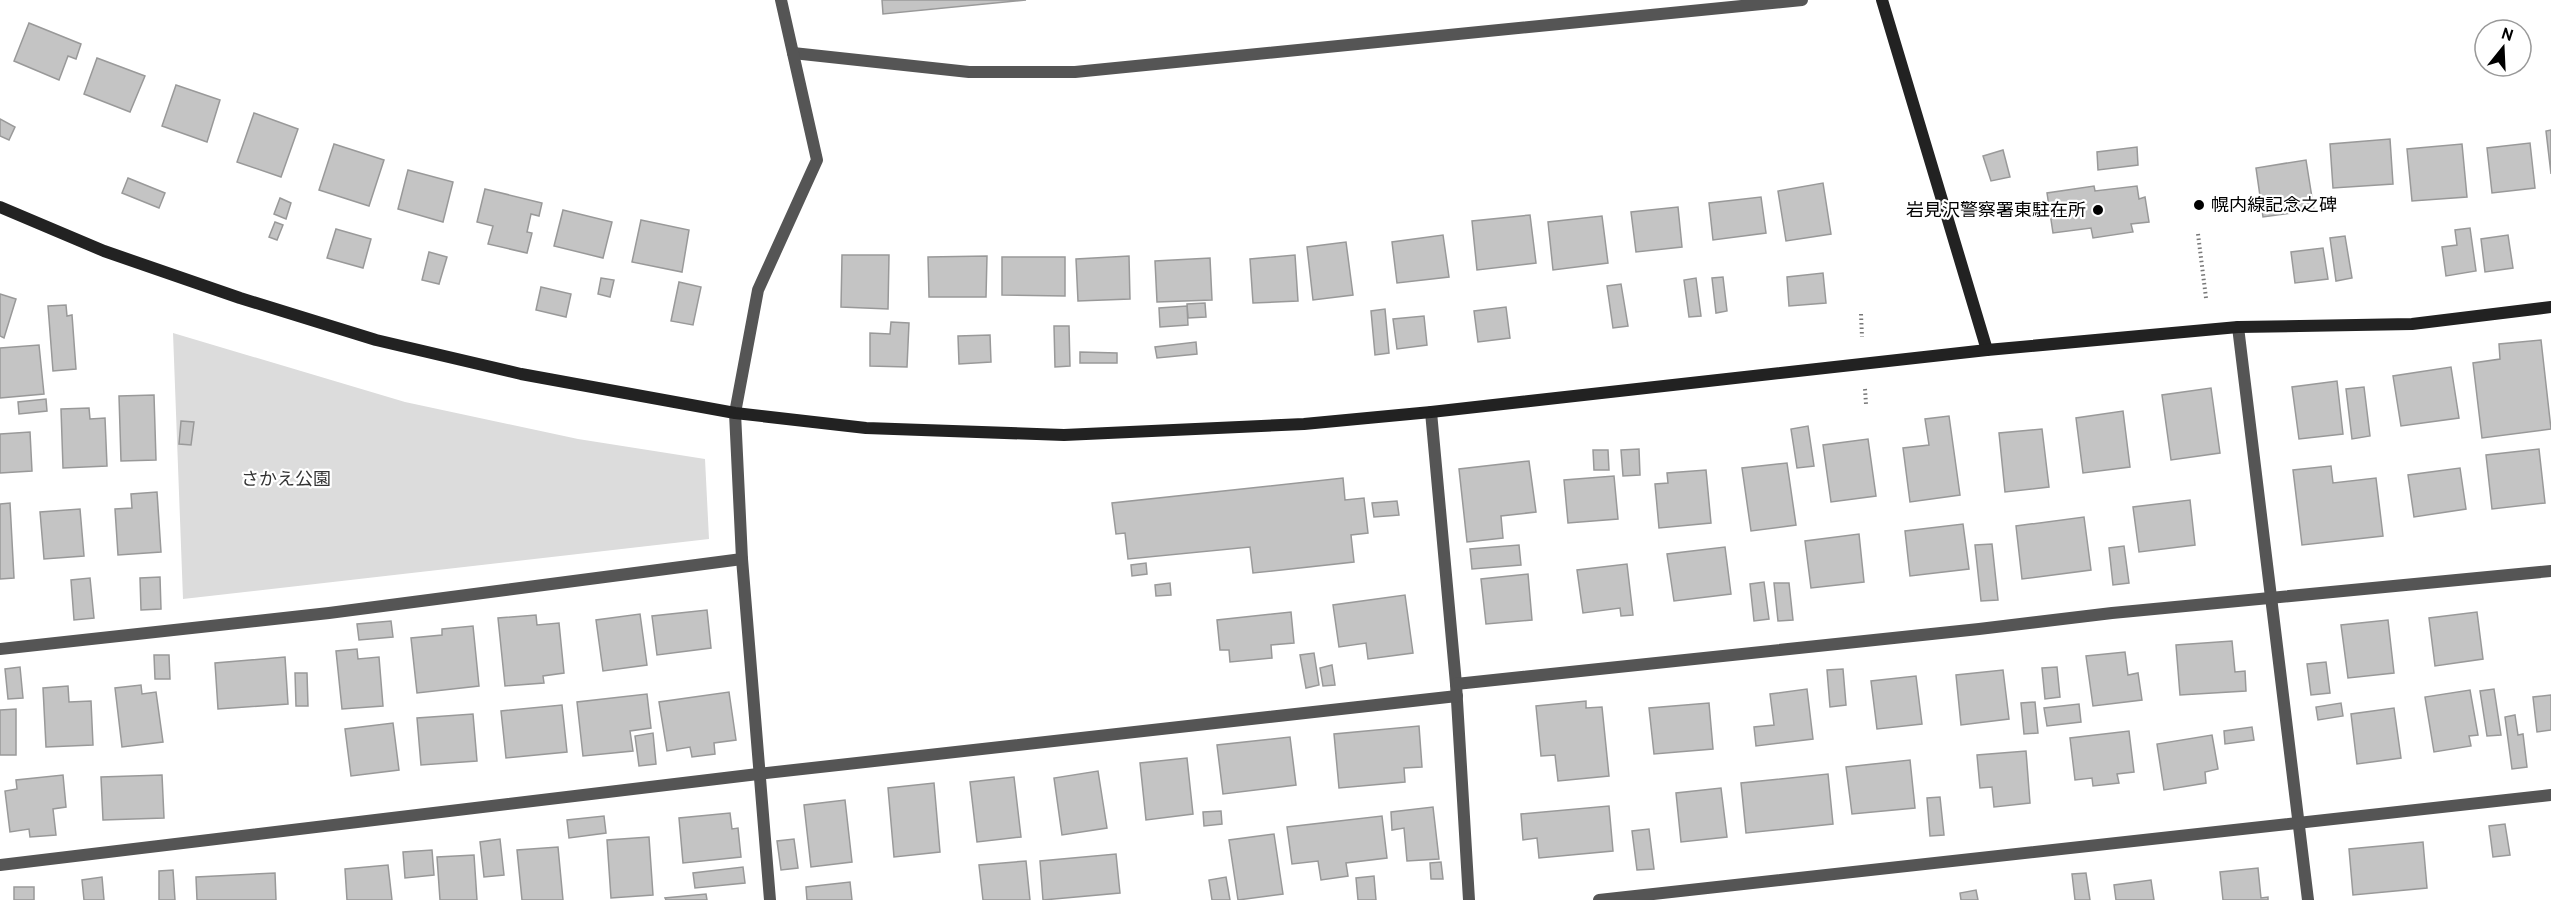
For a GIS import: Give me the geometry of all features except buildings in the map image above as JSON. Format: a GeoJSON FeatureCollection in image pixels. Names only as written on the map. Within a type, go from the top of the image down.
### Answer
{"type":"FeatureCollection","features":[{"type":"Feature","properties":{"kind":"street"},"geometry":{"type":"LineString","coordinates":[[770,900],[742,559],[735,413],[758,290],[817,160],[781,0]]}},
{"type":"Feature","properties":{"kind":"street"},"geometry":{"type":"LineString","coordinates":[[793,53],[969,72],[1075,72],[1802,0]]}},
{"type":"Feature","properties":{"kind":"street"},"geometry":{"type":"LineString","coordinates":[[1882,0],[1987,350]]}},
{"type":"Feature","properties":{"kind":"street"},"geometry":{"type":"LineString","coordinates":[[0,207],[104,251],[240,298],[376,340],[521,374],[735,413],[866,428],[1064,435],[1304,424],[1987,350],[2238,327],[2412,324],[2551,307]]}},
{"type":"Feature","properties":{"kind":"street"},"geometry":{"type":"LineString","coordinates":[[2238,327],[2308,900]]}},
{"type":"Feature","properties":{"kind":"street"},"geometry":{"type":"LineString","coordinates":[[1431,412],[1457,690],[1469,900]]}},
{"type":"Feature","properties":{"kind":"street"},"geometry":{"type":"LineString","coordinates":[[0,649],[329,613],[742,559]]}},
{"type":"Feature","properties":{"kind":"street"},"geometry":{"type":"LineString","coordinates":[[0,865],[2112,612],[2551,571]]}},
{"type":"Feature","properties":{"kind":"street"},"geometry":{"type":"LineString","coordinates":[[1599,900],[2551,795]]}},
{"type":"Feature","properties":{"kind":"path"},"geometry":{"type":"LineString","coordinates":[[2198,234],[2206,298]]}},
{"type":"Feature","properties":{"kind":"green space","name":"さかえ公園"},"geometry":{"type":"Polygon","coordinates":[[[173,333],[405,402],[578,439],[705,459],[709,539],[183,599],[173,333]]]}},
{"type":"Feature","properties":{"kind":"place","name":"幌内線記念之碑"},"geometry":{"type":"Point","coordinates":[2199,205]}},
{"type":"Feature","properties":{"kind":"place","name":"岩見沢警察署東駐在所"},"geometry":{"type":"Point","coordinates":[2098,210]}}]}
